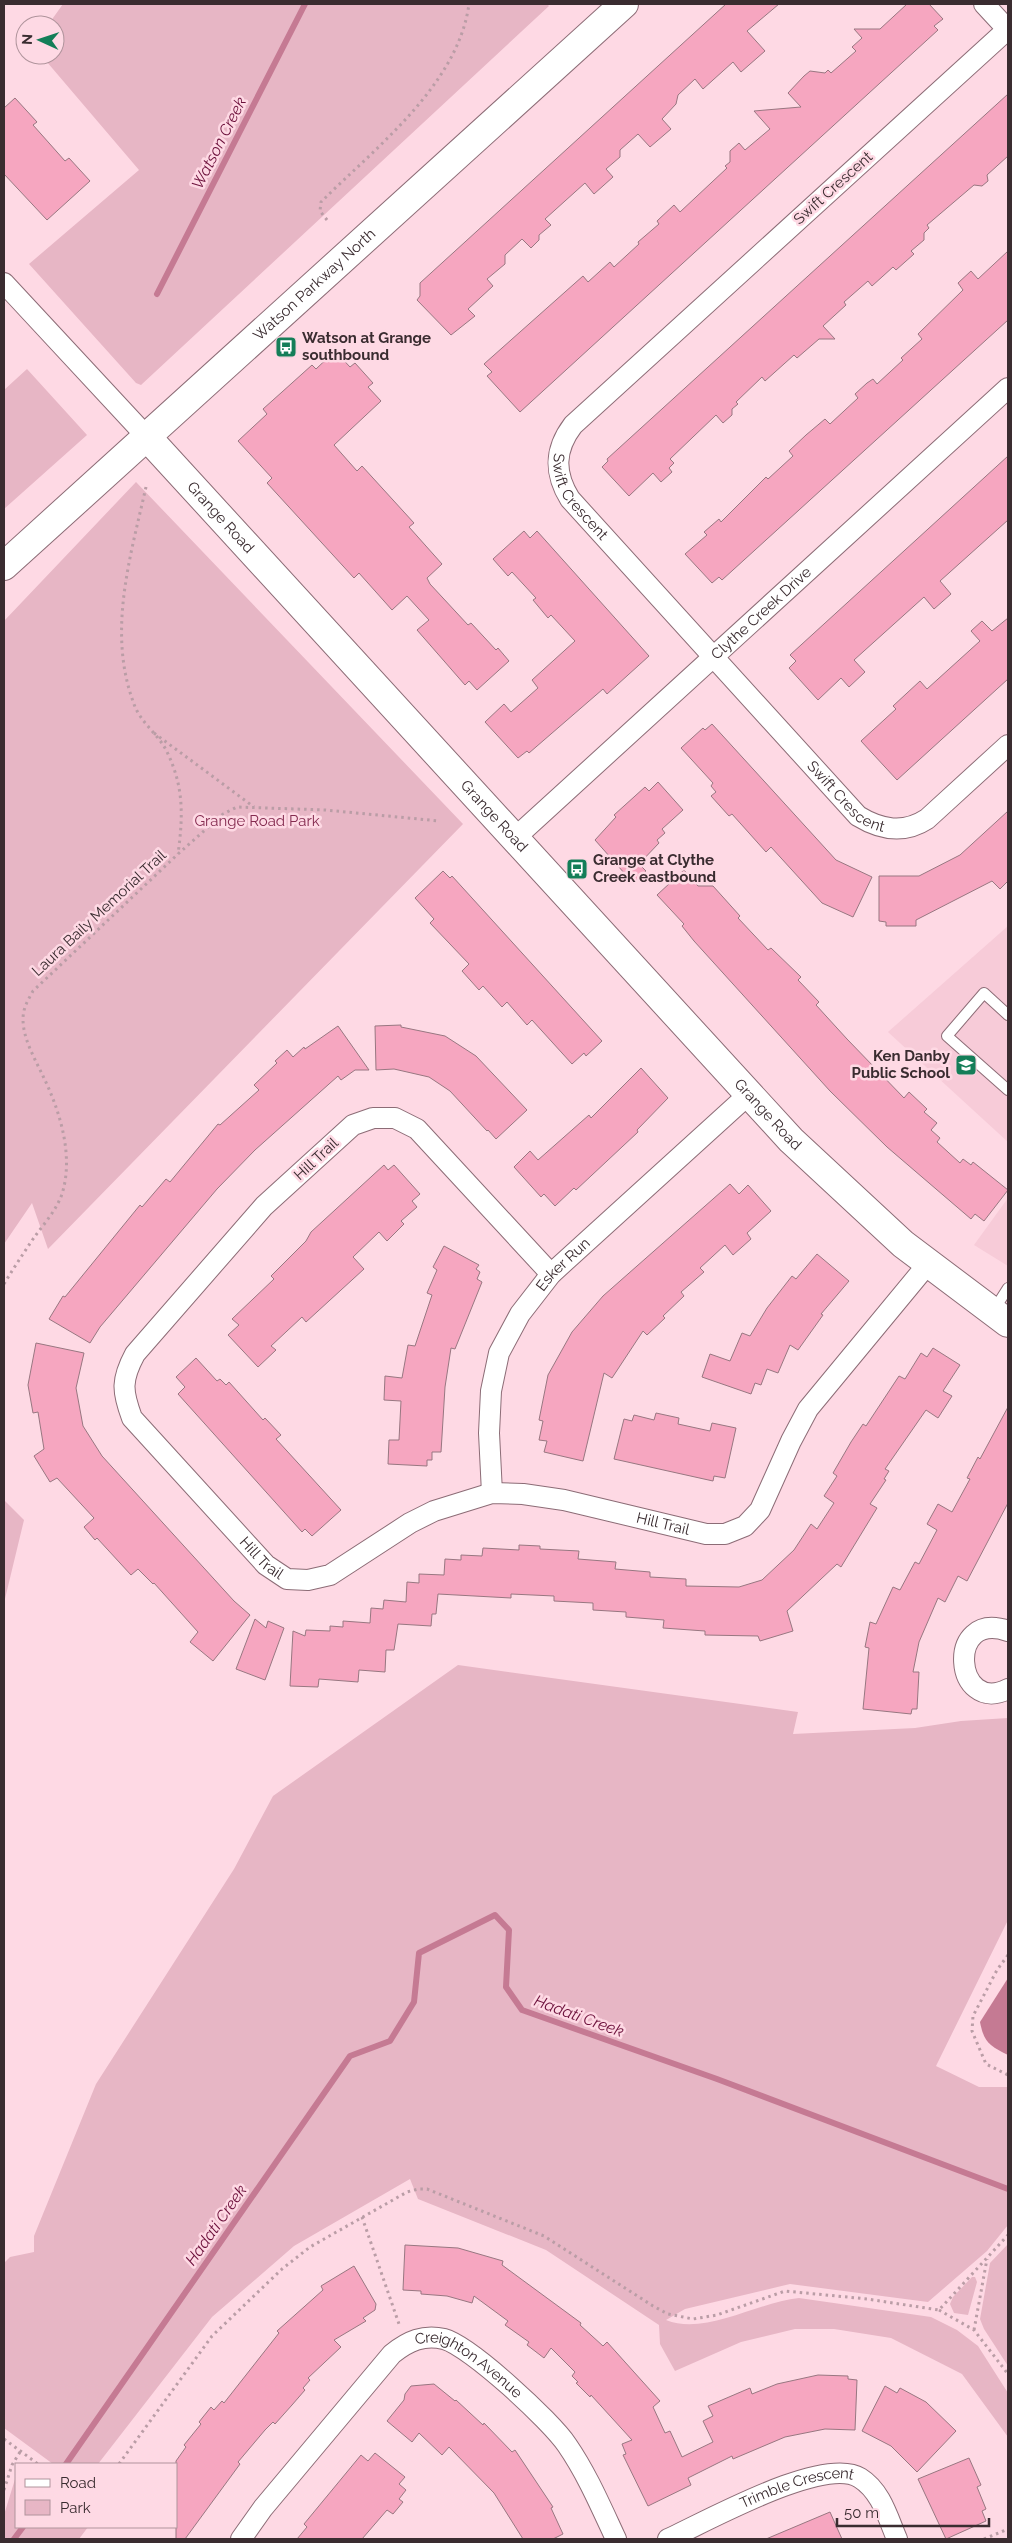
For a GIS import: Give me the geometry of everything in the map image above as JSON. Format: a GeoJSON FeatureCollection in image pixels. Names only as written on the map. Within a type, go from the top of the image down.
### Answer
{"type":"FeatureCollection","features":[{"type":"Feature","properties":{"kind":"street"},"geometry":{"type":"LineString","coordinates":[[984,4],[1008,30]]}},
{"type":"Feature","properties":{"kind":"street","name":"Watson Parkway North"},"geometry":{"type":"LineString","coordinates":[[4,566],[613,10]]}},
{"type":"Feature","properties":{"kind":"street","name":"Swift Crescent"},"geometry":{"type":"LineString","coordinates":[[1008,30],[573,425],[563,437],[557,468],[561,484],[570,500],[858,816],[870,824],[899,830],[914,827],[927,819],[1008,745]]}},
{"type":"Feature","properties":{"kind":"street","name":"Grange Road"},"geometry":{"type":"LineString","coordinates":[[4,283],[516,837],[748,1095],[815,1165],[874,1220],[927,1265],[1000,1318]]}},
{"type":"Feature","properties":{"kind":"street","name":"Clythe Creek Drive"},"geometry":{"type":"LineString","coordinates":[[516,837],[1008,388]]}},
{"type":"Feature","properties":{"kind":"street","name":"Esker Run"},"geometry":{"type":"LineString","coordinates":[[492,1493],[489,1434],[491,1391],[499,1353],[520,1314],[551,1274],[748,1095]]}},
{"type":"Feature","properties":{"kind":"street","name":"Hill Trail"},"geometry":{"type":"LineString","coordinates":[[551,1274],[417,1129],[395,1118],[373,1118],[353,1125],[264,1206],[134,1354],[126,1372],[123,1388],[132,1418],[266,1565],[287,1579],[308,1580],[330,1575],[410,1523],[434,1511],[492,1493],[523,1494],[564,1500],[706,1534],[725,1534],[745,1526],[760,1510],[791,1441],[808,1409],[927,1265]]}},
{"type":"Feature","properties":{"kind":"street"},"geometry":{"type":"LineString","coordinates":[[1008,1631],[997,1628],[980,1632],[968,1643],[962,1660],[967,1676],[979,1688],[997,1692],[1008,1689]]}},
{"type":"Feature","properties":{"kind":"street","name":"Creighton Avenue"},"geometry":{"type":"LineString","coordinates":[[241,2539],[263,2508],[392,2354],[406,2343],[427,2337],[445,2339],[467,2350],[547,2420],[567,2444],[583,2470],[616,2539]]}},
{"type":"Feature","properties":{"kind":"street","name":"Trimble Crescent"},"geometry":{"type":"LineString","coordinates":[[668,2539],[792,2482],[815,2475],[837,2472],[860,2478],[880,2499],[897,2539]]}},
{"type":"Feature","properties":{"kind":"lane"},"geometry":{"type":"LineString","coordinates":[[1008,1015],[984,993],[947,1036],[1008,1090]]}},
{"type":"Feature","properties":{"kind":"lane"},"geometry":{"type":"LineString","coordinates":[[1000,1318],[1008,1288]]}},
{"type":"Feature","properties":{"kind":"path"},"geometry":{"type":"LineString","coordinates":[[327,220],[320,211],[321,202],[426,98],[459,38],[469,4]]}},
{"type":"Feature","properties":{"kind":"path","name":"Laura Baily Memorial Trail"},"geometry":{"type":"LineString","coordinates":[[4,1284],[53,1212],[62,1194],[65,1173],[66,1152],[60,1120],[52,1094],[25,1034],[23,1019],[25,1006],[33,991],[178,854],[182,796],[168,754],[144,723],[134,705],[127,678],[122,643],[122,604],[126,575],[146,487]]}},
{"type":"Feature","properties":{"kind":"path"},"geometry":{"type":"LineString","coordinates":[[152,731],[254,807]]}},
{"type":"Feature","properties":{"kind":"path"},"geometry":{"type":"LineString","coordinates":[[178,854],[223,814],[237,807],[325,810],[439,821]]}},
{"type":"Feature","properties":{"kind":"path"},"geometry":{"type":"LineString","coordinates":[[1008,1955],[997,1970],[973,2016],[972,2031],[986,2064],[1008,2075]]}},
{"type":"Feature","properties":{"kind":"path"},"geometry":{"type":"LineString","coordinates":[[120,2463],[212,2336],[282,2268],[310,2247],[407,2192],[418,2189],[427,2189],[544,2236],[668,2314],[694,2319],[717,2316],[785,2290],[868,2298],[939,2310],[974,2330],[1008,2374]]}},
{"type":"Feature","properties":{"kind":"path"},"geometry":{"type":"LineString","coordinates":[[362,2217],[399,2324]]}},
{"type":"Feature","properties":{"kind":"path"},"geometry":{"type":"LineString","coordinates":[[939,2310],[1008,2235]]}},
{"type":"Feature","properties":{"kind":"path"},"geometry":{"type":"LineString","coordinates":[[974,2330],[987,2258]]}},
{"type":"Feature","properties":{"kind":"path"},"geometry":{"type":"LineString","coordinates":[[4,2438],[36,2463]]}},
{"type":"Feature","properties":{"kind":"path"},"geometry":{"type":"LineString","coordinates":[[4,2490],[12,2464],[20,2452]]}},
{"type":"Feature","properties":{"kind":"path"},"geometry":{"type":"LineString","coordinates":[[984,2539],[1008,2529]]}},
{"type":"Feature","properties":{"kind":"shaded area","name":"Ken Danby Public School"},"geometry":{"type":"Polygon","coordinates":[[[1008,926],[1008,1142],[888,1032],[1008,926]]]}},
{"type":"Feature","properties":{"kind":"shaded area"},"geometry":{"type":"Polygon","coordinates":[[[1008,1198],[1008,1266],[974,1245],[1008,1198]]]}},
{"type":"Feature","properties":{"kind":"shaded area"},"geometry":{"type":"Polygon","coordinates":[[[1008,1978],[1008,2055],[989,2043],[980,2022],[1008,1978]]]}},
{"type":"Feature","properties":{"kind":"green space"},"geometry":{"type":"Polygon","coordinates":[[[63,4],[547,4],[549,6],[141,385],[136,383],[29,264],[139,170],[50,65],[65,65],[65,15],[55,15],[63,4]]]}},
{"type":"Feature","properties":{"kind":"green space"},"geometry":{"type":"Polygon","coordinates":[[[27,369],[87,435],[4,509],[4,390],[27,369]]]}},
{"type":"Feature","properties":{"kind":"green space","name":"Grange Road Park"},"geometry":{"type":"Polygon","coordinates":[[[136,482],[463,824],[48,1249],[32,1203],[4,1244],[4,621],[136,482]]]}},
{"type":"Feature","properties":{"kind":"green space"},"geometry":{"type":"Polygon","coordinates":[[[4,1500],[24,1520],[4,1603],[4,1500]]]}},
{"type":"Feature","properties":{"kind":"green space"},"geometry":{"type":"Polygon","coordinates":[[[458,1665],[798,1712],[793,1734],[915,1728],[961,1721],[1008,1718],[1008,1920],[936,2066],[979,2087],[1008,2087],[1008,2225],[987,2251],[928,2302],[790,2284],[685,2309],[666,2320],[681,2324],[697,2324],[799,2298],[931,2317],[957,2330],[978,2346],[1008,2393],[1008,2437],[962,2374],[891,2338],[834,2329],[795,2329],[741,2342],[675,2371],[660,2344],[659,2325],[546,2250],[418,2199],[410,2179],[294,2246],[212,2317],[99,2463],[52,2463],[4,2428],[4,2263],[10,2257],[34,2252],[34,2236],[96,2084],[234,1869],[273,1796],[458,1665]]]}},
{"type":"Feature","properties":{"kind":"green space"},"geometry":{"type":"Polygon","coordinates":[[[1008,2244],[1008,2366],[984,2329],[980,2319],[990,2263],[1008,2244]]]}},
{"type":"Feature","properties":{"kind":"green space"},"geometry":{"type":"Polygon","coordinates":[[[972,2277],[975,2277],[977,2282],[968,2315],[954,2313],[950,2304],[953,2297],[972,2277]]]}},
{"type":"Feature","properties":{"kind":"green space"},"geometry":{"type":"Polygon","coordinates":[[[15,2479],[15,2528],[87,2528],[79,2539],[4,2539],[4,2515],[15,2479]]]}},
{"type":"Feature","properties":{"kind":"building"},"geometry":{"type":"Polygon","coordinates":[[[726,4],[779,4],[747,31],[765,51],[741,72],[733,62],[703,89],[695,79],[678,95],[676,104],[662,119],[671,129],[650,147],[638,134],[620,150],[620,157],[606,169],[613,177],[594,194],[585,183],[545,219],[551,225],[539,235],[539,240],[531,248],[522,239],[505,255],[505,264],[487,279],[493,286],[468,309],[475,316],[451,335],[417,300],[420,296],[420,283],[726,4]]]}},
{"type":"Feature","properties":{"kind":"building"},"geometry":{"type":"Polygon","coordinates":[[[907,4],[929,4],[943,19],[934,26],[938,30],[520,412],[487,376],[492,372],[484,364],[583,276],[588,282],[610,262],[614,267],[659,224],[657,221],[674,205],[680,212],[727,168],[725,166],[730,162],[730,151],[739,143],[745,150],[770,129],[754,111],[801,107],[788,93],[804,76],[810,71],[825,73],[828,70],[831,73],[856,51],[852,47],[862,38],[854,29],[880,29],[907,4]]]}},
{"type":"Feature","properties":{"kind":"building"},"geometry":{"type":"Polygon","coordinates":[[[1008,94],[1008,156],[987,175],[988,181],[982,186],[974,185],[927,225],[929,228],[924,233],[924,240],[911,251],[914,254],[896,270],[893,267],[872,286],[868,281],[844,302],[846,305],[823,326],[835,339],[819,339],[797,358],[794,355],[765,381],[762,377],[736,402],[738,404],[732,409],[732,415],[723,423],[716,415],[670,459],[674,463],[669,468],[672,472],[661,482],[653,473],[629,496],[602,467],[608,461],[607,459],[1008,94]]]}},
{"type":"Feature","properties":{"kind":"building"},"geometry":{"type":"Polygon","coordinates":[[[15,98],[37,122],[33,125],[65,161],[69,158],[90,181],[47,220],[4,174],[4,108],[15,98]]]}},
{"type":"Feature","properties":{"kind":"building"},"geometry":{"type":"Polygon","coordinates":[[[1008,251],[1008,320],[722,580],[719,577],[712,583],[685,554],[707,535],[704,532],[719,519],[721,522],[766,477],[768,479],[793,456],[789,451],[806,435],[825,419],[830,424],[858,398],[855,394],[867,383],[873,379],[877,384],[903,360],[901,358],[922,339],[918,334],[963,290],[958,283],[971,271],[978,279],[1008,251]]]}},
{"type":"Feature","properties":{"kind":"building"},"geometry":{"type":"Polygon","coordinates":[[[335,351],[350,367],[355,363],[373,383],[368,387],[381,401],[334,445],[357,471],[362,466],[414,523],[409,527],[442,564],[427,578],[430,584],[468,625],[471,623],[509,661],[477,690],[469,681],[465,685],[417,630],[429,620],[407,596],[392,610],[359,573],[354,578],[267,483],[272,478],[238,441],[267,414],[263,409],[312,365],[316,369],[335,351]]]}},
{"type":"Feature","properties":{"kind":"building"},"geometry":{"type":"Polygon","coordinates":[[[1008,456],[1008,520],[940,581],[951,594],[934,609],[924,597],[854,660],[865,672],[849,687],[841,678],[818,700],[789,668],[796,661],[790,655],[1008,456]]]}},
{"type":"Feature","properties":{"kind":"building"},"geometry":{"type":"Polygon","coordinates":[[[524,531],[530,538],[537,531],[649,656],[607,694],[603,689],[529,753],[527,751],[518,758],[485,722],[504,704],[511,712],[538,688],[532,680],[575,641],[551,615],[548,618],[533,600],[536,598],[512,572],[508,576],[493,559],[524,531]]]}},
{"type":"Feature","properties":{"kind":"building"},"geometry":{"type":"Polygon","coordinates":[[[1008,618],[1008,679],[897,780],[861,741],[896,709],[893,706],[920,681],[927,689],[980,641],[971,631],[982,621],[992,631],[1008,618]]]}},
{"type":"Feature","properties":{"kind":"building"},"geometry":{"type":"Polygon","coordinates":[[[712,724],[836,860],[872,877],[853,917],[822,903],[771,847],[766,852],[732,814],[729,816],[711,796],[716,792],[711,786],[713,783],[681,748],[703,728],[705,730],[712,724]]]}},
{"type":"Feature","properties":{"kind":"building"},"geometry":{"type":"Polygon","coordinates":[[[658,782],[683,810],[662,829],[665,833],[657,840],[659,843],[639,864],[646,871],[633,883],[595,840],[616,817],[614,815],[645,787],[649,791],[658,782]]]}},
{"type":"Feature","properties":{"kind":"building"},"geometry":{"type":"Polygon","coordinates":[[[1008,811],[1008,881],[1000,889],[992,881],[916,920],[916,926],[886,926],[886,922],[879,921],[879,876],[919,876],[960,855],[1008,811]]]}},
{"type":"Feature","properties":{"kind":"building"},"geometry":{"type":"Polygon","coordinates":[[[684,870],[698,886],[713,886],[740,916],[738,918],[768,950],[771,948],[801,977],[798,980],[819,1002],[816,1005],[847,1039],[904,1098],[909,1092],[927,1109],[924,1112],[937,1123],[931,1130],[940,1138],[937,1142],[960,1163],[963,1159],[971,1165],[973,1162],[1008,1190],[984,1221],[975,1214],[971,1219],[887,1147],[830,1091],[694,941],[682,926],[684,924],[657,895],[684,870]]]}},
{"type":"Feature","properties":{"kind":"building"},"geometry":{"type":"Polygon","coordinates":[[[443,871],[450,878],[452,876],[602,1041],[586,1056],[584,1053],[572,1064],[532,1020],[527,1025],[507,1002],[502,1007],[483,986],[479,990],[462,971],[469,964],[430,923],[434,919],[415,898],[443,871]]]}},
{"type":"Feature","properties":{"kind":"building"},"geometry":{"type":"Polygon","coordinates":[[[401,1025],[401,1027],[445,1036],[476,1056],[527,1110],[496,1139],[450,1091],[429,1077],[394,1069],[376,1070],[375,1026],[401,1025]]]}},
{"type":"Feature","properties":{"kind":"building"},"geometry":{"type":"Polygon","coordinates":[[[338,1026],[369,1070],[355,1070],[341,1080],[338,1076],[255,1150],[217,1189],[100,1327],[90,1343],[49,1319],[63,1296],[65,1297],[140,1205],[142,1207],[166,1179],[170,1182],[218,1124],[220,1125],[259,1090],[254,1085],[277,1063],[275,1061],[287,1050],[293,1057],[304,1047],[305,1049],[338,1026]]]}},
{"type":"Feature","properties":{"kind":"building"},"geometry":{"type":"Polygon","coordinates":[[[641,1068],[668,1098],[637,1130],[638,1132],[576,1190],[574,1188],[555,1206],[544,1194],[541,1197],[514,1167],[530,1151],[538,1160],[589,1115],[591,1118],[641,1068]]]}},
{"type":"Feature","properties":{"kind":"building"},"geometry":{"type":"Polygon","coordinates":[[[384,1165],[388,1170],[394,1165],[420,1194],[412,1201],[417,1207],[401,1221],[404,1224],[387,1241],[379,1232],[353,1257],[364,1269],[306,1322],[302,1317],[271,1346],[276,1350],[258,1367],[228,1335],[239,1325],[232,1319],[274,1279],[271,1276],[306,1241],[311,1232],[384,1165]]]}},
{"type":"Feature","properties":{"kind":"building"},"geometry":{"type":"Polygon","coordinates":[[[730,1184],[739,1194],[748,1185],[771,1211],[747,1233],[751,1239],[733,1255],[725,1245],[700,1268],[704,1272],[681,1292],[684,1296],[663,1316],[665,1318],[647,1335],[643,1331],[612,1378],[604,1373],[583,1461],[544,1452],[547,1441],[539,1440],[543,1421],[539,1420],[548,1375],[572,1332],[603,1296],[730,1184]]]}},
{"type":"Feature","properties":{"kind":"building"},"geometry":{"type":"Polygon","coordinates":[[[444,1246],[479,1265],[476,1269],[480,1272],[477,1279],[482,1282],[455,1349],[451,1348],[445,1387],[441,1452],[432,1452],[432,1460],[427,1460],[427,1466],[388,1464],[389,1440],[399,1440],[401,1401],[384,1400],[385,1376],[402,1378],[408,1345],[415,1346],[432,1295],[427,1293],[437,1270],[433,1267],[444,1246]]]}},
{"type":"Feature","properties":{"kind":"building"},"geometry":{"type":"Polygon","coordinates":[[[817,1254],[849,1281],[821,1314],[823,1315],[798,1350],[790,1345],[778,1373],[767,1369],[761,1385],[755,1383],[751,1394],[702,1377],[710,1354],[730,1361],[742,1333],[750,1336],[767,1308],[792,1276],[796,1279],[817,1254]]]}},
{"type":"Feature","properties":{"kind":"building"},"geometry":{"type":"Polygon","coordinates":[[[36,1343],[84,1353],[76,1388],[83,1426],[102,1456],[234,1601],[250,1615],[213,1661],[190,1642],[198,1632],[154,1583],[138,1569],[131,1575],[97,1538],[95,1540],[84,1527],[94,1518],[57,1478],[50,1482],[34,1456],[44,1449],[38,1412],[33,1413],[28,1385],[36,1343]]]}},
{"type":"Feature","properties":{"kind":"building"},"geometry":{"type":"Polygon","coordinates":[[[933,1348],[960,1365],[943,1391],[952,1396],[938,1418],[926,1410],[885,1469],[889,1471],[884,1479],[886,1480],[870,1504],[877,1508],[841,1567],[837,1564],[787,1611],[793,1631],[760,1641],[758,1636],[705,1635],[705,1631],[663,1628],[664,1620],[626,1617],[626,1612],[593,1610],[593,1603],[554,1601],[554,1596],[511,1594],[511,1598],[438,1594],[436,1614],[432,1614],[431,1626],[398,1624],[394,1650],[386,1650],[385,1672],[359,1670],[358,1682],[319,1679],[318,1687],[290,1686],[293,1631],[305,1636],[306,1630],[330,1631],[330,1626],[343,1627],[343,1621],[370,1623],[371,1608],[383,1609],[384,1600],[406,1602],[407,1582],[419,1583],[419,1574],[444,1575],[445,1559],[461,1560],[461,1555],[482,1556],[483,1548],[519,1550],[519,1545],[540,1546],[540,1549],[579,1551],[578,1559],[616,1562],[615,1569],[650,1572],[650,1577],[686,1579],[686,1586],[739,1587],[762,1580],[794,1550],[811,1524],[817,1529],[834,1503],[824,1496],[837,1476],[833,1473],[851,1442],[863,1424],[866,1426],[899,1376],[905,1379],[921,1353],[927,1357],[933,1348]]]}},
{"type":"Feature","properties":{"kind":"building"},"geometry":{"type":"Polygon","coordinates":[[[196,1358],[217,1381],[220,1379],[226,1385],[229,1382],[263,1420],[265,1418],[281,1435],[276,1439],[341,1510],[312,1536],[305,1529],[302,1532],[178,1394],[185,1387],[176,1377],[196,1358]]]}},
{"type":"Feature","properties":{"kind":"building"},"geometry":{"type":"Polygon","coordinates":[[[1008,1407],[1008,1503],[967,1581],[958,1576],[945,1602],[938,1598],[919,1642],[913,1672],[919,1672],[917,1709],[912,1709],[911,1714],[863,1709],[869,1648],[865,1647],[870,1622],[876,1624],[893,1587],[900,1590],[915,1562],[919,1564],[937,1530],[927,1524],[938,1504],[952,1512],[970,1479],[967,1478],[978,1457],[980,1459],[1008,1407]]]}},
{"type":"Feature","properties":{"kind":"building"},"geometry":{"type":"Polygon","coordinates":[[[656,1413],[679,1418],[678,1424],[710,1431],[712,1423],[736,1428],[725,1478],[714,1476],[713,1481],[614,1459],[624,1419],[632,1421],[634,1415],[654,1420],[656,1413]]]}},
{"type":"Feature","properties":{"kind":"building"},"geometry":{"type":"Polygon","coordinates":[[[255,1619],[266,1628],[268,1621],[284,1628],[265,1680],[236,1669],[255,1619]]]}},
{"type":"Feature","properties":{"kind":"building"},"geometry":{"type":"Polygon","coordinates":[[[405,2245],[458,2248],[503,2261],[502,2265],[581,2323],[580,2325],[603,2346],[607,2342],[660,2401],[653,2407],[665,2433],[670,2431],[682,2457],[713,2442],[703,2421],[713,2416],[708,2406],[750,2388],[752,2394],[777,2384],[818,2375],[848,2376],[848,2379],[857,2380],[855,2430],[825,2429],[785,2437],[733,2459],[732,2456],[688,2478],[691,2485],[648,2506],[623,2455],[626,2454],[622,2444],[632,2440],[591,2395],[590,2397],[576,2383],[578,2382],[572,2376],[575,2372],[551,2348],[544,2358],[527,2345],[529,2342],[505,2325],[508,2321],[474,2296],[472,2303],[447,2296],[421,2294],[421,2291],[403,2290],[405,2245]]]}},
{"type":"Feature","properties":{"kind":"building"},"geometry":{"type":"Polygon","coordinates":[[[354,2266],[376,2304],[375,2310],[363,2318],[366,2321],[334,2340],[341,2347],[308,2378],[310,2380],[303,2388],[305,2390],[275,2424],[273,2422],[265,2430],[238,2462],[240,2464],[185,2539],[176,2539],[176,2528],[178,2528],[178,2463],[176,2461],[186,2447],[184,2445],[201,2424],[199,2422],[211,2407],[214,2410],[222,2401],[224,2403],[279,2333],[277,2331],[323,2290],[321,2286],[354,2266]]]}},
{"type":"Feature","properties":{"kind":"building"},"geometry":{"type":"Polygon","coordinates":[[[434,2384],[456,2400],[483,2425],[484,2423],[512,2452],[515,2450],[553,2507],[551,2508],[563,2534],[553,2539],[523,2539],[494,2493],[449,2447],[442,2455],[419,2433],[412,2442],[387,2421],[404,2400],[405,2394],[411,2386],[434,2384]]]}},
{"type":"Feature","properties":{"kind":"building"},"geometry":{"type":"Polygon","coordinates":[[[885,2386],[897,2393],[900,2388],[926,2402],[956,2431],[917,2472],[891,2446],[862,2431],[885,2386]]]}},
{"type":"Feature","properties":{"kind":"building"},"geometry":{"type":"Polygon","coordinates":[[[375,2453],[405,2477],[399,2484],[406,2490],[399,2499],[403,2502],[393,2514],[387,2510],[362,2539],[297,2539],[307,2527],[304,2524],[361,2455],[368,2461],[375,2453]]]}},
{"type":"Feature","properties":{"kind":"building"},"geometry":{"type":"Polygon","coordinates":[[[969,2458],[981,2485],[977,2487],[986,2509],[982,2511],[986,2521],[946,2539],[918,2479],[969,2458]]]}},
{"type":"Feature","properties":{"kind":"building"},"geometry":{"type":"Polygon","coordinates":[[[830,2512],[842,2539],[766,2539],[830,2512]]]}},
{"type":"Feature","properties":{"kind":"waterway","name":"Watson Creek"},"geometry":{"type":"LineString","coordinates":[[157,294],[305,4]]}},
{"type":"Feature","properties":{"kind":"waterway","name":"Hadati Creek"},"geometry":{"type":"LineString","coordinates":[[67,2463],[350,2056],[390,2041],[414,2002],[419,1953],[495,1915],[509,1930],[506,1987],[522,2010],[717,2079],[1008,2189]]}},
{"type":"Feature","properties":{"kind":"waterway","name":"Hadati Creek"},"geometry":{"type":"LineString","coordinates":[[14,2539],[22,2528]]}},
{"type":"Feature","properties":{"kind":"place","name":"Watson at Grange southbound"},"geometry":{"type":"Point","coordinates":[286,347]}},
{"type":"Feature","properties":{"kind":"place","name":"Grange at Clythe Creek eastbound"},"geometry":{"type":"Point","coordinates":[577,869]}},
{"type":"Feature","properties":{"kind":"place","name":"Ken Danby Public School"},"geometry":{"type":"Point","coordinates":[966,1065]}}]}
